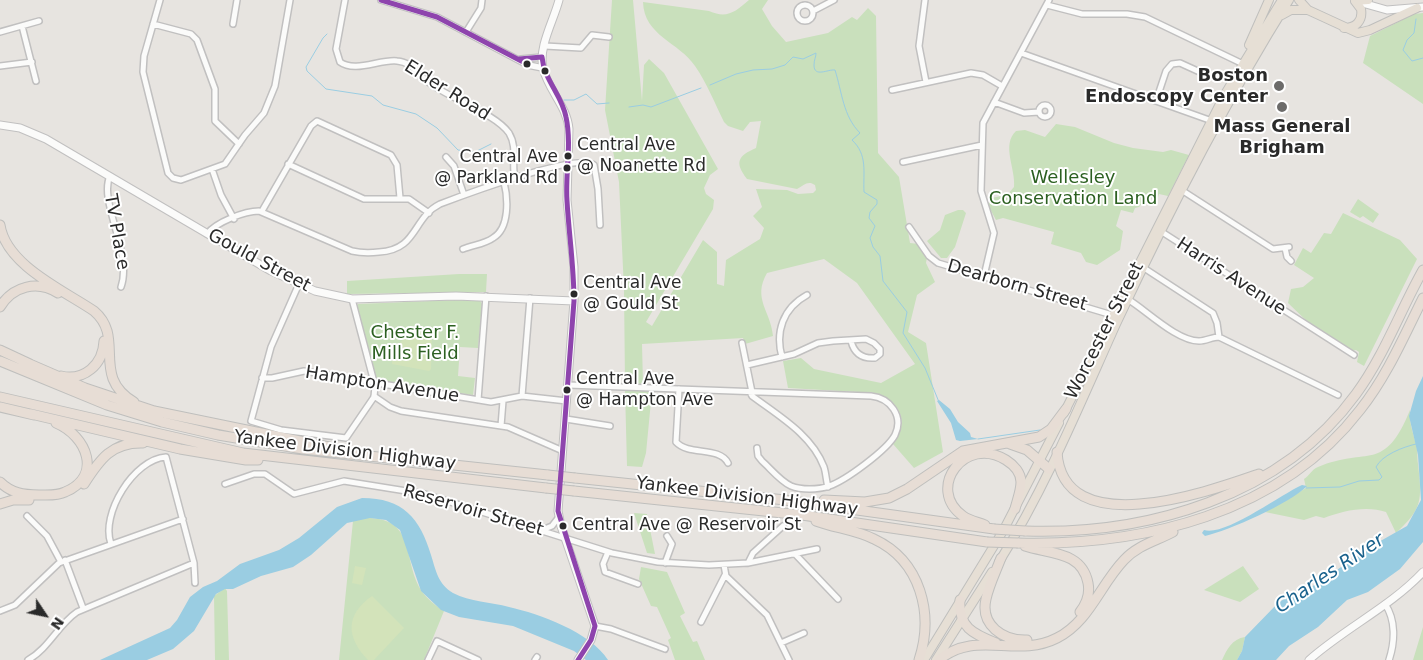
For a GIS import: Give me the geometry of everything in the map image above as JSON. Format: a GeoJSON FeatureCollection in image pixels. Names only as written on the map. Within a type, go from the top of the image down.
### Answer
{"type":"FeatureCollection","features":[{"type":"Feature","properties":{"kind":"highway"},"geometry":{"type":"LineString","coordinates":[[1242,64],[1269,0]]}},
{"type":"Feature","properties":{"kind":"highway","name":"Worcester Street"},"geometry":{"type":"LineString","coordinates":[[924,660],[1015,509],[1112,314],[1212,121],[1242,64],[1282,0]]}},
{"type":"Feature","properties":{"kind":"highway","name":"Worcester Street"},"geometry":{"type":"LineString","coordinates":[[938,660],[1001,558],[1049,469],[1144,268],[1234,90],[1289,0]]}},
{"type":"Feature","properties":{"kind":"highway"},"geometry":{"type":"LineString","coordinates":[[1298,0],[1308,10],[1358,33],[1366,32],[1420,8]]}},
{"type":"Feature","properties":{"kind":"highway"},"geometry":{"type":"LineString","coordinates":[[1354,1],[1368,0]]}},
{"type":"Feature","properties":{"kind":"highway"},"geometry":{"type":"LineString","coordinates":[[1344,28],[1355,26],[1362,17],[1362,10],[1354,1]]}},
{"type":"Feature","properties":{"kind":"highway"},"geometry":{"type":"LineString","coordinates":[[1276,21],[1291,10],[1308,10]]}},
{"type":"Feature","properties":{"kind":"highway"},"geometry":{"type":"LineString","coordinates":[[0,225],[5,242],[18,260],[94,311],[102,319],[108,335],[110,373],[120,391],[135,402],[167,414]]}},
{"type":"Feature","properties":{"kind":"highway","name":"Yankee Division Highway"},"geometry":{"type":"LineString","coordinates":[[0,361],[94,400],[176,426],[246,441],[802,502],[948,525],[1025,531],[1099,528],[1162,517],[1234,492],[1280,466],[1320,436],[1357,392],[1376,362],[1423,270]]}},
{"type":"Feature","properties":{"kind":"highway"},"geometry":{"type":"LineString","coordinates":[[0,307],[6,298],[18,290],[32,286],[45,287],[57,292],[90,314],[102,328],[104,340],[102,354],[95,366],[85,373],[65,377],[25,362]]}},
{"type":"Feature","properties":{"kind":"highway","name":"Yankee Division Highway"},"geometry":{"type":"LineString","coordinates":[[0,397],[215,448],[282,459],[802,515],[987,542],[1078,542],[1150,533],[1192,521],[1240,503],[1278,483],[1303,466],[1331,442],[1356,415],[1377,385],[1423,298]]}},
{"type":"Feature","properties":{"kind":"highway"},"geometry":{"type":"LineString","coordinates":[[0,350],[99,393],[167,414],[320,445],[352,454]]}},
{"type":"Feature","properties":{"kind":"highway"},"geometry":{"type":"LineString","coordinates":[[0,407],[167,446],[246,460],[282,459]]}},
{"type":"Feature","properties":{"kind":"highway"},"geometry":{"type":"LineString","coordinates":[[802,502],[825,499],[868,502],[886,499],[907,489],[960,453],[976,448],[1007,444],[1043,434],[1066,409]]}},
{"type":"Feature","properties":{"kind":"highway"},"geometry":{"type":"LineString","coordinates":[[0,482],[21,494],[53,495],[70,490],[83,476],[87,457],[80,440],[66,427],[31,414]]}},
{"type":"Feature","properties":{"kind":"highway"},"geometry":{"type":"LineString","coordinates":[[0,504],[13,500],[57,500],[69,496],[84,484],[103,456],[121,445],[140,443],[167,446]]}},
{"type":"Feature","properties":{"kind":"highway"},"geometry":{"type":"LineString","coordinates":[[1007,444],[1027,450],[1049,469]]}},
{"type":"Feature","properties":{"kind":"highway"},"geometry":{"type":"LineString","coordinates":[[1057,452],[1061,475],[1073,488],[1096,499],[1123,504],[1159,503],[1185,498],[1280,466]]}},
{"type":"Feature","properties":{"kind":"highway"},"geometry":{"type":"LineString","coordinates":[[994,529],[965,517],[953,505],[949,497],[949,483],[952,472],[959,463],[970,455],[983,453],[997,456],[1010,463],[1017,470],[1021,480],[1015,509]]}},
{"type":"Feature","properties":{"kind":"highway"},"geometry":{"type":"LineString","coordinates":[[802,515],[877,540],[904,562],[918,583],[926,609],[926,634],[920,660]]}},
{"type":"Feature","properties":{"kind":"highway"},"geometry":{"type":"LineString","coordinates":[[938,660],[961,646],[1032,646],[1063,634],[1082,618],[1116,570],[1131,554],[1148,543],[1192,521]]}},
{"type":"Feature","properties":{"kind":"highway"},"geometry":{"type":"LineString","coordinates":[[1001,558],[985,604],[988,619],[995,630],[1010,639],[1026,640],[1049,636],[1069,624],[1080,612],[1087,600],[1089,586],[1083,570],[1074,561],[1064,556],[1018,543]]}},
{"type":"Feature","properties":{"kind":"highway"},"geometry":{"type":"LineString","coordinates":[[960,600],[962,620],[976,634],[1001,645]]}},
{"type":"Feature","properties":{"kind":"main road"},"geometry":{"type":"LineString","coordinates":[[559,0],[542,57],[543,68],[568,120],[567,204],[574,267],[574,301],[559,517],[595,626],[590,642],[578,659]]}},
{"type":"Feature","properties":{"kind":"main road"},"geometry":{"type":"LineString","coordinates":[[1354,1],[1387,10],[1420,8]]}},
{"type":"Feature","properties":{"kind":"main road","name":"Gould Street"},"geometry":{"type":"LineString","coordinates":[[0,125],[16,127],[39,136],[298,286],[328,295],[352,299],[486,296],[574,301]]}},
{"type":"Feature","properties":{"kind":"main road"},"geometry":{"type":"LineString","coordinates":[[1309,660],[1341,634],[1385,604],[1423,572]]}},
{"type":"Feature","properties":{"kind":"street"},"geometry":{"type":"LineString","coordinates":[[160,0],[144,56],[143,72],[168,173],[173,178],[181,180],[226,164],[239,144],[262,116],[272,96],[290,0]]}},
{"type":"Feature","properties":{"kind":"street"},"geometry":{"type":"LineString","coordinates":[[233,24],[237,0]]}},
{"type":"Feature","properties":{"kind":"street","name":"Elder Road"},"geometry":{"type":"LineString","coordinates":[[345,0],[336,49],[340,62],[351,66],[394,61],[406,63],[430,84],[498,123],[508,133],[513,144],[515,178]]}},
{"type":"Feature","properties":{"kind":"street"},"geometry":{"type":"LineString","coordinates":[[381,0],[424,12],[530,66],[543,68]]}},
{"type":"Feature","properties":{"kind":"street"},"geometry":{"type":"LineString","coordinates":[[466,32],[481,8],[482,0]]}},
{"type":"Feature","properties":{"kind":"street"},"geometry":{"type":"LineString","coordinates":[[813,11],[834,0]]}},
{"type":"Feature","properties":{"kind":"street"},"geometry":{"type":"LineString","coordinates":[[926,0],[919,46],[926,82]]}},
{"type":"Feature","properties":{"kind":"street"},"geometry":{"type":"LineString","coordinates":[[984,276],[994,233],[981,191],[983,123],[1048,3],[1082,14],[1127,14],[1145,17],[1242,64]]}},
{"type":"Feature","properties":{"kind":"street"},"geometry":{"type":"LineString","coordinates":[[0,32],[39,20]]}},
{"type":"Feature","properties":{"kind":"street"},"geometry":{"type":"LineString","coordinates":[[153,24],[188,34],[197,40],[215,89],[215,121],[239,144]]}},
{"type":"Feature","properties":{"kind":"street"},"geometry":{"type":"LineString","coordinates":[[22,26],[36,81]]}},
{"type":"Feature","properties":{"kind":"street"},"geometry":{"type":"LineString","coordinates":[[545,46],[581,48],[593,35],[609,37]]}},
{"type":"Feature","properties":{"kind":"street"},"geometry":{"type":"LineString","coordinates":[[1021,53],[1212,121]]}},
{"type":"Feature","properties":{"kind":"street"},"geometry":{"type":"LineString","coordinates":[[519,59],[542,57]]}},
{"type":"Feature","properties":{"kind":"street"},"geometry":{"type":"LineString","coordinates":[[0,66],[32,62]]}},
{"type":"Feature","properties":{"kind":"street"},"geometry":{"type":"LineString","coordinates":[[1156,101],[1170,65],[1178,62],[1202,73]]}},
{"type":"Feature","properties":{"kind":"street"},"geometry":{"type":"LineString","coordinates":[[892,90],[974,73],[1002,86]]}},
{"type":"Feature","properties":{"kind":"street"},"geometry":{"type":"LineString","coordinates":[[994,102],[1024,113],[1039,112]]}},
{"type":"Feature","properties":{"kind":"street"},"geometry":{"type":"LineString","coordinates":[[262,211],[311,126],[319,121],[392,155],[398,165],[400,198]]}},
{"type":"Feature","properties":{"kind":"street"},"geometry":{"type":"LineString","coordinates":[[903,162],[982,145]]}},
{"type":"Feature","properties":{"kind":"street"},"geometry":{"type":"LineString","coordinates":[[446,157],[454,166],[464,195]]}},
{"type":"Feature","properties":{"kind":"street"},"geometry":{"type":"LineString","coordinates":[[207,234],[213,228],[234,218],[250,212],[262,211],[347,249],[364,253],[398,249],[429,213],[440,204],[515,178],[568,163],[589,161],[593,164],[598,182],[600,225]]}},
{"type":"Feature","properties":{"kind":"street"},"geometry":{"type":"LineString","coordinates":[[288,164],[364,199],[400,198],[413,200],[429,213]]}},
{"type":"Feature","properties":{"kind":"street"},"geometry":{"type":"LineString","coordinates":[[212,170],[221,195],[234,218]]}},
{"type":"Feature","properties":{"kind":"street","name":"TV Place"},"geometry":{"type":"LineString","coordinates":[[110,176],[107,191],[125,270],[120,287]]}},
{"type":"Feature","properties":{"kind":"street"},"geometry":{"type":"LineString","coordinates":[[463,249],[491,240],[501,231],[505,219],[506,194],[504,182]]}},
{"type":"Feature","properties":{"kind":"street"},"geometry":{"type":"LineString","coordinates":[[1183,192],[1273,250],[1287,248],[1287,257],[1290,261]]}},
{"type":"Feature","properties":{"kind":"street","name":"Dearborn Street"},"geometry":{"type":"LineString","coordinates":[[909,227],[934,261],[1112,314]]}},
{"type":"Feature","properties":{"kind":"street","name":"Harris Avenue"},"geometry":{"type":"LineString","coordinates":[[1162,232],[1354,355]]}},
{"type":"Feature","properties":{"kind":"street"},"geometry":{"type":"LineString","coordinates":[[1144,268],[1212,313],[1217,323],[1218,337]]}},
{"type":"Feature","properties":{"kind":"street"},"geometry":{"type":"LineString","coordinates":[[298,286],[272,344],[251,421],[281,430],[346,438],[374,396],[375,384],[352,299]]}},
{"type":"Feature","properties":{"kind":"street"},"geometry":{"type":"LineString","coordinates":[[782,357],[779,337],[781,325],[793,304],[807,295]]}},
{"type":"Feature","properties":{"kind":"street"},"geometry":{"type":"LineString","coordinates":[[478,400],[486,296]]}},
{"type":"Feature","properties":{"kind":"street"},"geometry":{"type":"LineString","coordinates":[[522,396],[530,298]]}},
{"type":"Feature","properties":{"kind":"street"},"geometry":{"type":"LineString","coordinates":[[1129,300],[1175,332],[1189,339],[1200,341],[1218,337],[1338,395]]}},
{"type":"Feature","properties":{"kind":"street","name":"Harris Avenue"},"geometry":{"type":"LineString","coordinates":[[1300,321],[1303,329]]}},
{"type":"Feature","properties":{"kind":"street"},"geometry":{"type":"LineString","coordinates":[[747,365],[782,357],[821,343],[851,341],[861,338],[870,340],[879,348],[880,354],[873,358],[863,357],[854,350],[851,341]]}},
{"type":"Feature","properties":{"kind":"street"},"geometry":{"type":"LineString","coordinates":[[742,343],[752,396],[808,441],[824,467],[828,487]]}},
{"type":"Feature","properties":{"kind":"street","name":"Hampton Avenue"},"geometry":{"type":"LineString","coordinates":[[262,378],[272,378],[305,371],[478,400],[503,401],[522,396],[567,401]]}},
{"type":"Feature","properties":{"kind":"street"},"geometry":{"type":"LineString","coordinates":[[568,385],[871,396],[882,398],[891,406],[897,422],[895,433],[891,440],[862,465],[828,487],[816,489],[790,485],[758,456],[757,448]]}},
{"type":"Feature","properties":{"kind":"street"},"geometry":{"type":"LineString","coordinates":[[679,389],[675,432],[676,442],[686,449],[720,455],[728,463]]}},
{"type":"Feature","properties":{"kind":"street"},"geometry":{"type":"LineString","coordinates":[[374,396],[390,407],[401,411],[513,429],[551,448],[563,451]]}},
{"type":"Feature","properties":{"kind":"street"},"geometry":{"type":"LineString","coordinates":[[500,426],[503,401]]}},
{"type":"Feature","properties":{"kind":"street"},"geometry":{"type":"LineString","coordinates":[[566,419],[610,426]]}},
{"type":"Feature","properties":{"kind":"street"},"geometry":{"type":"LineString","coordinates":[[110,544],[110,518],[131,477],[148,462],[166,456],[194,563],[195,583]]}},
{"type":"Feature","properties":{"kind":"street","name":"Reservoir Street"},"geometry":{"type":"LineString","coordinates":[[225,484],[257,474],[265,474],[272,476],[286,490],[299,494],[346,481],[434,496],[608,552],[665,563],[724,565],[748,563],[796,555],[816,549]]}},
{"type":"Feature","properties":{"kind":"street"},"geometry":{"type":"LineString","coordinates":[[27,516],[47,536],[63,561],[83,608]]}},
{"type":"Feature","properties":{"kind":"street"},"geometry":{"type":"LineString","coordinates":[[542,530],[552,526],[559,517]]}},
{"type":"Feature","properties":{"kind":"street"},"geometry":{"type":"LineString","coordinates":[[0,611],[14,606],[48,571],[63,561],[183,519]]}},
{"type":"Feature","properties":{"kind":"street"},"geometry":{"type":"LineString","coordinates":[[748,563],[755,551],[783,526]]}},
{"type":"Feature","properties":{"kind":"street"},"geometry":{"type":"LineString","coordinates":[[665,563],[672,543],[667,536]]}},
{"type":"Feature","properties":{"kind":"street"},"geometry":{"type":"LineString","coordinates":[[608,552],[603,566],[605,572],[638,584]]}},
{"type":"Feature","properties":{"kind":"street"},"geometry":{"type":"LineString","coordinates":[[796,555],[838,599]]}},
{"type":"Feature","properties":{"kind":"street"},"geometry":{"type":"LineString","coordinates":[[28,660],[40,652],[70,617],[83,608],[194,563]]}},
{"type":"Feature","properties":{"kind":"street"},"geometry":{"type":"LineString","coordinates":[[701,622],[725,575],[724,565]]}},
{"type":"Feature","properties":{"kind":"street"},"geometry":{"type":"LineString","coordinates":[[725,575],[763,610],[782,643],[789,660]]}},
{"type":"Feature","properties":{"kind":"street"},"geometry":{"type":"LineString","coordinates":[[1385,604],[1391,614],[1394,635],[1389,660]]}},
{"type":"Feature","properties":{"kind":"street"},"geometry":{"type":"LineString","coordinates":[[595,626],[611,629],[665,649]]}},
{"type":"Feature","properties":{"kind":"street"},"geometry":{"type":"LineString","coordinates":[[782,643],[804,633]]}},
{"type":"Feature","properties":{"kind":"street"},"geometry":{"type":"LineString","coordinates":[[428,660],[436,641],[478,660]]}},
{"type":"Feature","properties":{"kind":"green space"},"geometry":{"type":"Polygon","coordinates":[[[612,0],[633,0],[642,101],[644,65],[649,59],[664,73],[718,169],[710,175],[704,188],[706,194],[714,200],[713,209],[646,322],[652,326],[703,240],[717,252],[717,284],[724,286],[726,260],[760,239],[764,228],[753,216],[762,207],[756,189],[787,190],[798,194],[813,193],[816,190],[815,185],[810,183],[797,189],[747,179],[739,164],[745,154],[756,148],[761,121],[750,122],[743,131],[728,126],[724,122],[695,66],[649,23],[643,2],[726,14],[735,11],[749,0],[768,0],[762,9],[772,26],[786,42],[828,33],[852,17],[857,20],[868,8],[876,16],[878,153],[899,177],[910,243],[919,244],[927,257],[926,263],[935,282],[917,295],[908,332],[926,343],[943,452],[914,468],[893,444],[898,436],[902,421],[897,407],[875,393],[788,388],[783,361],[801,358],[814,369],[881,383],[915,364],[857,283],[824,259],[767,273],[761,290],[773,336],[745,344],[743,338],[642,344],[643,384],[625,383],[624,290],[619,182],[605,110],[612,0]]]}},
{"type":"Feature","properties":{"kind":"green space"},"geometry":{"type":"Polygon","coordinates":[[[1423,13],[1423,104],[1363,63],[1370,36],[1414,14],[1423,13]]]}},
{"type":"Feature","properties":{"kind":"green space","name":"Wellesley Conservation Land"},"geometry":{"type":"Polygon","coordinates":[[[1056,124],[1075,127],[1114,143],[1133,148],[1163,152],[1171,150],[1189,155],[1168,196],[1159,194],[1157,200],[1147,197],[1139,207],[1135,208],[1133,213],[1121,210],[1116,226],[1123,231],[1120,250],[1097,265],[1086,262],[1081,253],[1051,244],[1054,232],[1003,218],[996,220],[988,205],[991,198],[1007,195],[1014,187],[1009,150],[1012,137],[1016,131],[1025,130],[1045,137],[1056,124]]]}},
{"type":"Feature","properties":{"kind":"green space"},"geometry":{"type":"Polygon","coordinates":[[[1358,199],[1379,214],[1373,223],[1363,216],[1360,218],[1350,212],[1358,199]]]}},
{"type":"Feature","properties":{"kind":"green space"},"geometry":{"type":"Polygon","coordinates":[[[963,210],[966,213],[955,247],[947,258],[941,258],[927,241],[940,230],[945,215],[963,210]]]}},
{"type":"Feature","properties":{"kind":"green space"},"geometry":{"type":"Polygon","coordinates":[[[1343,213],[1400,240],[1417,259],[1364,366],[1357,362],[1359,352],[1356,350],[1351,351],[1314,328],[1288,303],[1291,289],[1303,287],[1314,278],[1294,265],[1303,248],[1311,253],[1324,233],[1331,234],[1343,213]]]}},
{"type":"Feature","properties":{"kind":"green space"},"geometry":{"type":"Polygon","coordinates":[[[487,274],[486,292],[347,294],[347,281],[487,274]]]}},
{"type":"Feature","properties":{"kind":"green space","name":"Chester F. Mills Field"},"geometry":{"type":"Polygon","coordinates":[[[479,299],[482,304],[478,348],[460,347],[458,376],[475,378],[473,395],[379,381],[376,378],[356,308],[358,304],[479,299]]]}},
{"type":"Feature","properties":{"kind":"green space"},"geometry":{"type":"Polygon","coordinates":[[[424,330],[432,331],[431,369],[429,371],[392,364],[395,351],[402,341],[412,334],[424,330]]]}},
{"type":"Feature","properties":{"kind":"green space"},"geometry":{"type":"Polygon","coordinates":[[[625,390],[652,391],[646,453],[642,467],[627,466],[625,390]]]}},
{"type":"Feature","properties":{"kind":"green space"},"geometry":{"type":"Polygon","coordinates":[[[1410,410],[1417,449],[1420,495],[1416,510],[1396,533],[1386,512],[1379,510],[1354,510],[1324,518],[1316,516],[1304,520],[1265,512],[1306,488],[1304,479],[1316,468],[1335,461],[1373,455],[1383,451],[1392,443],[1401,430],[1410,410]]]}},
{"type":"Feature","properties":{"kind":"green space"},"geometry":{"type":"Polygon","coordinates":[[[634,513],[647,514],[655,554],[647,553],[634,513]]]}},
{"type":"Feature","properties":{"kind":"green space"},"geometry":{"type":"Polygon","coordinates":[[[366,518],[382,520],[393,525],[401,533],[406,542],[415,578],[421,590],[444,611],[424,660],[339,660],[353,521],[366,518]]]}},
{"type":"Feature","properties":{"kind":"green space"},"geometry":{"type":"Polygon","coordinates":[[[355,566],[366,568],[362,585],[352,583],[355,566]]]}},
{"type":"Feature","properties":{"kind":"green space"},"geometry":{"type":"Polygon","coordinates":[[[1243,566],[1259,589],[1240,602],[1204,590],[1243,566]]]}},
{"type":"Feature","properties":{"kind":"green space"},"geometry":{"type":"Polygon","coordinates":[[[641,567],[667,572],[685,613],[680,616],[693,642],[697,641],[705,660],[675,660],[668,640],[671,638],[657,607],[651,606],[639,579],[641,567]]]}},
{"type":"Feature","properties":{"kind":"green space"},"geometry":{"type":"Polygon","coordinates":[[[225,588],[227,591],[229,660],[215,660],[214,596],[225,588]]]}},
{"type":"Feature","properties":{"kind":"green space"},"geometry":{"type":"Polygon","coordinates":[[[372,596],[404,628],[374,660],[368,660],[352,635],[352,626],[357,611],[372,596]]]}},
{"type":"Feature","properties":{"kind":"green space"},"geometry":{"type":"Polygon","coordinates":[[[1423,627],[1423,660],[1413,660],[1423,627]]]}},
{"type":"Feature","properties":{"kind":"green space"},"geometry":{"type":"Polygon","coordinates":[[[1245,637],[1242,651],[1237,660],[1222,660],[1233,642],[1245,637]]]}},
{"type":"Feature","properties":{"kind":"water"},"geometry":{"type":"Polygon","coordinates":[[[1423,376],[1423,542],[1400,569],[1368,592],[1347,600],[1318,627],[1289,646],[1276,660],[1237,660],[1242,651],[1245,637],[1278,603],[1317,584],[1368,548],[1407,526],[1421,500],[1418,455],[1409,416],[1416,391],[1423,376]]]}},
{"type":"Feature","properties":{"kind":"water"},"geometry":{"type":"Polygon","coordinates":[[[939,400],[950,409],[958,422],[970,433],[971,437],[978,439],[956,440],[951,423],[937,401],[939,400]]]}},
{"type":"Feature","properties":{"kind":"water"},"geometry":{"type":"Polygon","coordinates":[[[1302,485],[1307,486],[1288,500],[1259,516],[1205,536],[1202,533],[1204,530],[1225,527],[1238,521],[1302,485]]]}},
{"type":"Feature","properties":{"kind":"water"},"geometry":{"type":"Polygon","coordinates":[[[362,498],[389,502],[399,506],[408,513],[421,530],[427,542],[436,572],[441,581],[453,593],[473,600],[502,605],[549,619],[589,641],[608,660],[586,660],[574,651],[513,626],[459,617],[441,610],[421,591],[400,530],[386,520],[370,518],[347,523],[311,555],[293,567],[261,576],[233,589],[225,589],[216,594],[194,631],[173,649],[147,660],[100,660],[170,628],[177,620],[190,597],[203,587],[217,581],[240,564],[279,550],[299,538],[337,507],[362,498]]]}},
{"type":"Feature","properties":{"kind":"waterway"},"geometry":{"type":"LineString","coordinates":[[1416,19],[1414,33],[1407,40],[1403,50],[1412,61],[1423,58]]}},
{"type":"Feature","properties":{"kind":"waterway"},"geometry":{"type":"LineString","coordinates":[[327,34],[306,67],[307,71],[326,89],[372,96],[383,105],[416,114],[437,128],[458,150],[475,152],[491,144]]}},
{"type":"Feature","properties":{"kind":"waterway"},"geometry":{"type":"LineString","coordinates":[[710,85],[736,74],[753,70],[772,69],[785,65],[793,57],[803,59],[816,53],[814,65],[816,71],[835,70],[846,111],[860,133],[852,140],[863,158],[864,192],[877,200],[877,204],[870,212],[869,218],[875,226],[870,238],[873,247],[880,256],[883,281],[907,312],[903,333],[925,368],[939,402]]}},
{"type":"Feature","properties":{"kind":"waterway"},"geometry":{"type":"LineString","coordinates":[[629,107],[643,105],[651,107],[701,88]]}},
{"type":"Feature","properties":{"kind":"waterway"},"geometry":{"type":"LineString","coordinates":[[564,100],[574,100],[586,94],[597,104],[609,103]]}},
{"type":"Feature","properties":{"kind":"waterway"},"geometry":{"type":"LineString","coordinates":[[978,439],[1040,430]]}},
{"type":"Feature","properties":{"kind":"waterway"},"geometry":{"type":"LineString","coordinates":[[1306,488],[1340,487],[1359,481],[1379,480],[1382,477],[1376,467],[1383,459],[1393,452],[1416,444]]}},
{"type":"Feature","properties":{"kind":"transit line"},"geometry":{"type":"LineString","coordinates":[[381,0],[437,17],[527,64]]}},
{"type":"Feature","properties":{"kind":"transit line"},"geometry":{"type":"LineString","coordinates":[[519,59],[542,57],[546,73],[564,109],[568,128],[567,201],[574,301],[558,511],[595,626],[591,640],[578,660]]}},
{"type":"Feature","properties":{"kind":"place","name":"Boston Endoscopy Center"},"geometry":{"type":"Point","coordinates":[1279,86]}},
{"type":"Feature","properties":{"kind":"place","name":"Mass General Brigham"},"geometry":{"type":"Point","coordinates":[1282,107]}},
{"type":"Feature","properties":{"kind":"place","name":"Central Ave @ Noanette Rd"},"geometry":{"type":"Point","coordinates":[568,156]}},
{"type":"Feature","properties":{"kind":"place","name":"Central Ave @ Parkland Rd"},"geometry":{"type":"Point","coordinates":[567,168]}},
{"type":"Feature","properties":{"kind":"place","name":"Central Ave @ Gould St"},"geometry":{"type":"Point","coordinates":[574,294]}},
{"type":"Feature","properties":{"kind":"place","name":"Central Ave @ Hampton Ave"},"geometry":{"type":"Point","coordinates":[567,390]}},
{"type":"Feature","properties":{"kind":"place","name":"Central Ave @ Reservoir St"},"geometry":{"type":"Point","coordinates":[563,526]}},
{"type":"Feature","properties":{"kind":"water label","name":"Charles River"},"geometry":{"type":"Point","coordinates":[1330,574]}}]}
